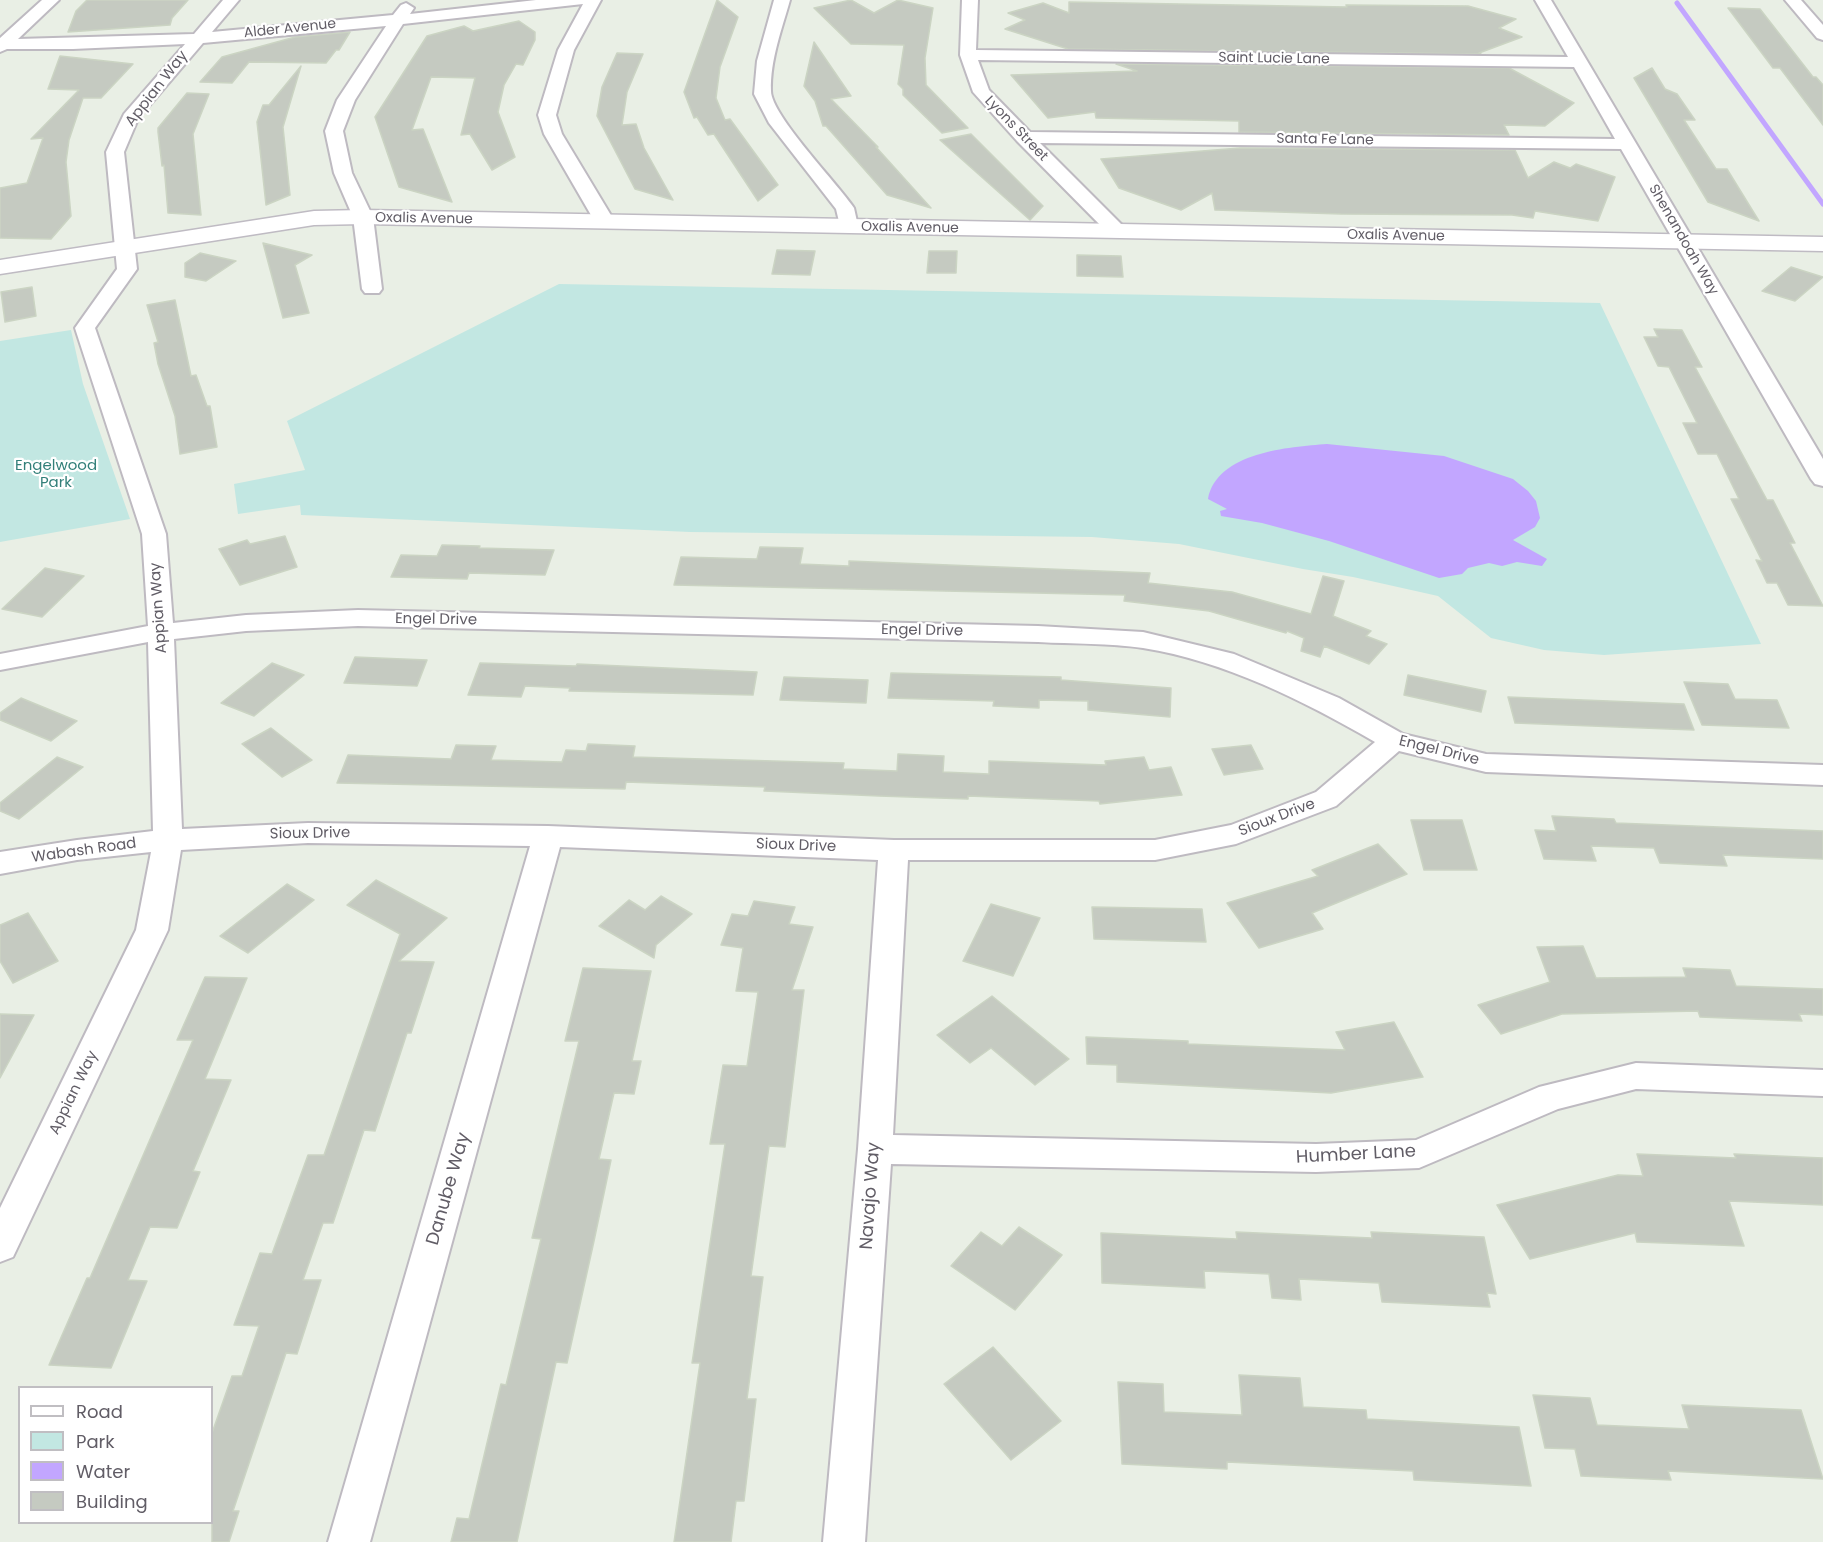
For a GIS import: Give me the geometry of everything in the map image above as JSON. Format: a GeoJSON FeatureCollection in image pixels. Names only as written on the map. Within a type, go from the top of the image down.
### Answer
{"type":"FeatureCollection","features":[{"type":"Feature","properties":{"kind":"street"},"geometry":{"type":"LineString","coordinates":[[1,45],[51,0]]}},
{"type":"Feature","properties":{"kind":"street","name":"Appian Way"},"geometry":{"type":"LineString","coordinates":[[0,1246],[152,930],[168,840],[161,632],[154,534],[85,328],[128,269],[115,152],[130,118],[231,0]]}},
{"type":"Feature","properties":{"kind":"street"},"geometry":{"type":"LineString","coordinates":[[372,289],[363,217],[343,173],[334,131],[346,100],[411,0]]}},
{"type":"Feature","properties":{"kind":"street","name":"Alder Avenue"},"geometry":{"type":"LineString","coordinates":[[1,45],[87,45],[197,38],[580,0]]}},
{"type":"Feature","properties":{"kind":"street"},"geometry":{"type":"LineString","coordinates":[[593,0],[567,50],[547,115],[553,134],[605,222]]}},
{"type":"Feature","properties":{"kind":"street"},"geometry":{"type":"LineString","coordinates":[[782,0],[765,61],[762,94],[775,119],[845,208],[848,226]]}},
{"type":"Feature","properties":{"kind":"street","name":"Lyons Street"},"geometry":{"type":"LineString","coordinates":[[970,0],[968,55],[981,92],[1118,232]]}},
{"type":"Feature","properties":{"kind":"street","name":"Shenandoah Way"},"geometry":{"type":"LineString","coordinates":[[1543,0],[1823,479]]}},
{"type":"Feature","properties":{"kind":"street"},"geometry":{"type":"LineString","coordinates":[[1793,0],[1823,35]]}},
{"type":"Feature","properties":{"kind":"street","name":"Saint Lucie Lane"},"geometry":{"type":"LineString","coordinates":[[968,55],[1580,63]]}},
{"type":"Feature","properties":{"kind":"street","name":"Santa Fe Lane"},"geometry":{"type":"LineString","coordinates":[[1023,137],[1627,144]]}},
{"type":"Feature","properties":{"kind":"street","name":"Oxalis Avenue"},"geometry":{"type":"LineString","coordinates":[[0,267],[314,218],[363,217],[1823,244]]}},
{"type":"Feature","properties":{"kind":"street","name":"Engel Drive"},"geometry":{"type":"LineString","coordinates":[[0,662],[161,632],[246,623],[358,618],[1038,633],[1143,640],[1225,660],[1329,704],[1394,741],[1486,763],[1823,775]]}},
{"type":"Feature","properties":{"kind":"street","name":"Sioux Drive"},"geometry":{"type":"LineString","coordinates":[[168,840],[308,833],[548,836],[894,850],[1155,850],[1236,834],[1326,799],[1394,741]]}},
{"type":"Feature","properties":{"kind":"street","name":"Danube Way"},"geometry":{"type":"LineString","coordinates":[[349,1542],[548,836]]}},
{"type":"Feature","properties":{"kind":"street","name":"Wabash Road"},"geometry":{"type":"LineString","coordinates":[[0,863],[77,850],[168,840]]}},
{"type":"Feature","properties":{"kind":"street","name":"Navajo Way"},"geometry":{"type":"LineString","coordinates":[[844,1542],[875,1149],[894,850]]}},
{"type":"Feature","properties":{"kind":"street","name":"Humber Lane"},"geometry":{"type":"LineString","coordinates":[[875,1149],[1316,1158],[1419,1154],[1551,1097],[1636,1076],[1823,1083]]}},
{"type":"Feature","properties":{"kind":"green space"},"geometry":{"type":"Polygon","coordinates":[[[559,284],[1600,303],[1761,644],[1604,655],[1544,650],[1491,638],[1438,596],[1353,577],[1179,544],[1092,537],[690,532],[301,515],[300,505],[238,514],[234,484],[305,470],[287,421],[559,284]]]}},
{"type":"Feature","properties":{"kind":"green space","name":"Engelwood Park"},"geometry":{"type":"Polygon","coordinates":[[[71,330],[83,384],[130,519],[0,542],[0,341],[71,330]]]}},
{"type":"Feature","properties":{"kind":"water"},"geometry":{"type":"Polygon","coordinates":[[[1327,444],[1444,456],[1513,479],[1536,501],[1540,518],[1535,527],[1513,540],[1547,559],[1542,566],[1517,562],[1502,566],[1489,563],[1468,568],[1462,574],[1439,578],[1329,541],[1262,523],[1221,516],[1220,511],[1227,509],[1208,499],[1214,483],[1225,471],[1240,462],[1275,450],[1327,444]]]}},
{"type":"Feature","properties":{"kind":"building"},"geometry":{"type":"Polygon","coordinates":[[[87,0],[188,0],[172,18],[170,25],[68,32],[76,11],[87,0]]]}},
{"type":"Feature","properties":{"kind":"building"},"geometry":{"type":"Polygon","coordinates":[[[717,0],[738,17],[720,67],[716,98],[725,120],[730,119],[778,185],[758,201],[714,134],[708,135],[697,117],[694,118],[684,92],[717,0]]]}},
{"type":"Feature","properties":{"kind":"building"},"geometry":{"type":"Polygon","coordinates":[[[851,0],[874,13],[898,0],[933,8],[925,58],[926,85],[968,128],[942,133],[903,95],[903,89],[898,84],[904,45],[851,44],[814,8],[851,0]]]}},
{"type":"Feature","properties":{"kind":"building"},"geometry":{"type":"Polygon","coordinates":[[[1069,2],[1347,7],[1346,5],[1468,6],[1516,19],[1499,28],[1522,37],[1479,53],[1481,54],[1068,49],[1005,29],[1025,20],[1008,13],[1043,3],[1069,13],[1069,2]]]}},
{"type":"Feature","properties":{"kind":"building"},"geometry":{"type":"Polygon","coordinates":[[[1728,8],[1760,9],[1813,77],[1816,77],[1823,85],[1823,125],[1780,68],[1773,68],[1728,8]]]}},
{"type":"Feature","properties":{"kind":"building"},"geometry":{"type":"Polygon","coordinates":[[[519,21],[535,32],[535,40],[523,65],[516,64],[504,85],[498,112],[515,157],[492,170],[470,134],[461,135],[475,78],[431,77],[412,130],[423,129],[452,202],[399,187],[375,117],[427,36],[464,26],[473,31],[519,21]]]}},
{"type":"Feature","properties":{"kind":"building"},"geometry":{"type":"Polygon","coordinates":[[[350,32],[339,50],[336,50],[326,63],[249,62],[232,83],[200,82],[222,57],[295,37],[350,32]]]}},
{"type":"Feature","properties":{"kind":"building"},"geometry":{"type":"Polygon","coordinates":[[[814,42],[851,96],[831,99],[878,147],[876,147],[931,208],[887,195],[826,126],[823,126],[815,101],[804,86],[814,42]]]}},
{"type":"Feature","properties":{"kind":"building"},"geometry":{"type":"Polygon","coordinates":[[[617,53],[643,54],[627,92],[622,125],[636,124],[644,148],[673,200],[635,189],[597,116],[602,87],[617,53]]]}},
{"type":"Feature","properties":{"kind":"building"},"geometry":{"type":"Polygon","coordinates":[[[60,56],[133,64],[101,98],[83,98],[69,140],[66,162],[71,216],[51,239],[0,238],[0,188],[27,183],[43,138],[31,139],[79,90],[48,89],[60,56]]]}},
{"type":"Feature","properties":{"kind":"building"},"geometry":{"type":"Polygon","coordinates":[[[1116,64],[1509,68],[1574,103],[1545,126],[1504,125],[1509,135],[1239,132],[1239,121],[1096,118],[1095,112],[1048,118],[1011,75],[1137,71],[1116,64]]]}},
{"type":"Feature","properties":{"kind":"building"},"geometry":{"type":"Polygon","coordinates":[[[301,66],[283,127],[290,195],[266,205],[257,122],[263,105],[269,105],[301,66]]]}},
{"type":"Feature","properties":{"kind":"building"},"geometry":{"type":"Polygon","coordinates":[[[1652,68],[1665,89],[1677,94],[1695,120],[1684,120],[1716,169],[1727,169],[1759,221],[1708,202],[1634,78],[1652,68]]]}},
{"type":"Feature","properties":{"kind":"building"},"geometry":{"type":"Polygon","coordinates":[[[187,93],[209,94],[193,134],[201,215],[168,213],[164,165],[162,166],[158,132],[158,128],[187,93]]]}},
{"type":"Feature","properties":{"kind":"building"},"geometry":{"type":"Polygon","coordinates":[[[971,134],[1043,206],[1030,220],[940,140],[971,134]]]}},
{"type":"Feature","properties":{"kind":"building"},"geometry":{"type":"Polygon","coordinates":[[[1240,148],[1515,150],[1528,178],[1554,162],[1570,168],[1576,164],[1615,177],[1598,221],[1535,211],[1533,218],[1512,215],[1341,214],[1215,210],[1212,193],[1181,210],[1119,188],[1101,159],[1240,148]]]}},
{"type":"Feature","properties":{"kind":"building"},"geometry":{"type":"Polygon","coordinates":[[[263,243],[312,255],[295,265],[309,313],[283,318],[263,243]]]}},
{"type":"Feature","properties":{"kind":"building"},"geometry":{"type":"Polygon","coordinates":[[[777,250],[815,251],[810,275],[772,274],[777,250]]]}},
{"type":"Feature","properties":{"kind":"building"},"geometry":{"type":"Polygon","coordinates":[[[929,251],[957,251],[956,273],[927,273],[929,251]]]}},
{"type":"Feature","properties":{"kind":"building"},"geometry":{"type":"Polygon","coordinates":[[[200,253],[236,261],[206,281],[185,277],[185,263],[200,253]]]}},
{"type":"Feature","properties":{"kind":"building"},"geometry":{"type":"Polygon","coordinates":[[[1077,255],[1121,256],[1123,277],[1077,276],[1077,255]]]}},
{"type":"Feature","properties":{"kind":"building"},"geometry":{"type":"Polygon","coordinates":[[[1791,267],[1823,277],[1795,301],[1762,291],[1791,267]]]}},
{"type":"Feature","properties":{"kind":"building"},"geometry":{"type":"Polygon","coordinates":[[[32,287],[36,316],[5,322],[1,292],[32,287]]]}},
{"type":"Feature","properties":{"kind":"building"},"geometry":{"type":"Polygon","coordinates":[[[175,300],[191,376],[196,375],[207,406],[210,406],[217,447],[180,454],[175,416],[158,364],[154,343],[158,342],[147,305],[175,300]]]}},
{"type":"Feature","properties":{"kind":"building"},"geometry":{"type":"Polygon","coordinates":[[[1654,329],[1682,330],[1702,367],[1695,367],[1767,500],[1773,500],[1795,543],[1790,543],[1823,606],[1788,605],[1777,583],[1767,583],[1756,560],[1762,561],[1731,499],[1739,499],[1717,454],[1698,454],[1683,423],[1697,423],[1669,367],[1658,366],[1644,337],[1658,337],[1654,329]]]}},
{"type":"Feature","properties":{"kind":"building"},"geometry":{"type":"Polygon","coordinates":[[[285,536],[297,567],[240,585],[219,549],[247,540],[250,544],[285,536]]]}},
{"type":"Feature","properties":{"kind":"building"},"geometry":{"type":"Polygon","coordinates":[[[442,545],[554,550],[545,575],[469,573],[467,579],[391,577],[401,555],[437,556],[442,545]]]}},
{"type":"Feature","properties":{"kind":"building"},"geometry":{"type":"Polygon","coordinates":[[[760,547],[803,548],[800,564],[849,566],[849,561],[1150,573],[1148,583],[1232,592],[1311,614],[1323,576],[1344,581],[1333,616],[1371,631],[1366,636],[1387,644],[1369,664],[1324,646],[1320,657],[1301,651],[1304,638],[1287,631],[1286,633],[1209,611],[1124,601],[1125,595],[674,585],[681,557],[757,559],[760,547]]]}},
{"type":"Feature","properties":{"kind":"building"},"geometry":{"type":"Polygon","coordinates":[[[45,568],[84,576],[42,617],[2,609],[45,568]]]}},
{"type":"Feature","properties":{"kind":"building"},"geometry":{"type":"Polygon","coordinates":[[[355,657],[427,660],[417,686],[344,683],[355,657]]]}},
{"type":"Feature","properties":{"kind":"building"},"geometry":{"type":"Polygon","coordinates":[[[272,663],[304,675],[254,716],[221,703],[272,663]]]}},
{"type":"Feature","properties":{"kind":"building"},"geometry":{"type":"Polygon","coordinates":[[[480,663],[576,666],[577,664],[757,672],[753,695],[569,691],[570,688],[525,686],[521,697],[468,695],[480,663]]]}},
{"type":"Feature","properties":{"kind":"building"},"geometry":{"type":"Polygon","coordinates":[[[891,673],[1061,677],[1061,680],[1171,688],[1170,717],[1088,710],[1088,701],[1039,700],[1039,708],[993,706],[994,701],[888,698],[891,673]]]}},
{"type":"Feature","properties":{"kind":"building"},"geometry":{"type":"Polygon","coordinates":[[[1408,675],[1486,691],[1481,712],[1404,695],[1408,675]]]}},
{"type":"Feature","properties":{"kind":"building"},"geometry":{"type":"Polygon","coordinates":[[[784,677],[868,680],[866,703],[780,700],[784,677]]]}},
{"type":"Feature","properties":{"kind":"building"},"geometry":{"type":"Polygon","coordinates":[[[1684,682],[1728,684],[1735,699],[1777,700],[1789,728],[1702,725],[1684,682]]]}},
{"type":"Feature","properties":{"kind":"building"},"geometry":{"type":"Polygon","coordinates":[[[1508,697],[1684,704],[1694,730],[1515,723],[1508,697]]]}},
{"type":"Feature","properties":{"kind":"building"},"geometry":{"type":"Polygon","coordinates":[[[21,698],[77,721],[51,741],[0,720],[0,713],[21,698]]]}},
{"type":"Feature","properties":{"kind":"building"},"geometry":{"type":"Polygon","coordinates":[[[271,728],[312,760],[282,777],[242,744],[271,728]]]}},
{"type":"Feature","properties":{"kind":"building"},"geometry":{"type":"Polygon","coordinates":[[[588,744],[635,746],[633,757],[844,763],[843,769],[897,771],[898,754],[944,756],[943,772],[989,774],[989,761],[1106,765],[1105,761],[1144,757],[1149,770],[1171,767],[1182,795],[1100,804],[1099,801],[968,796],[968,799],[879,796],[764,791],[765,787],[626,782],[625,789],[337,783],[348,755],[451,759],[456,745],[496,746],[491,760],[562,762],[566,750],[586,751],[588,744]]]}},
{"type":"Feature","properties":{"kind":"building"},"geometry":{"type":"Polygon","coordinates":[[[1251,745],[1263,769],[1224,775],[1212,749],[1251,745]]]}},
{"type":"Feature","properties":{"kind":"building"},"geometry":{"type":"Polygon","coordinates":[[[57,757],[83,767],[19,819],[0,811],[0,803],[57,757]]]}},
{"type":"Feature","properties":{"kind":"building"},"geometry":{"type":"Polygon","coordinates":[[[1552,816],[1614,819],[1616,823],[1823,831],[1823,859],[1723,855],[1727,866],[1660,863],[1654,848],[1591,846],[1596,861],[1544,859],[1535,830],[1556,831],[1552,816]]]}},
{"type":"Feature","properties":{"kind":"building"},"geometry":{"type":"Polygon","coordinates":[[[1411,820],[1462,820],[1477,870],[1424,870],[1411,820]]]}},
{"type":"Feature","properties":{"kind":"building"},"geometry":{"type":"Polygon","coordinates":[[[1378,844],[1407,874],[1312,913],[1323,929],[1259,948],[1227,903],[1318,876],[1312,870],[1378,844]]]}},
{"type":"Feature","properties":{"kind":"building"},"geometry":{"type":"Polygon","coordinates":[[[376,880],[447,918],[399,961],[434,962],[411,1033],[407,1033],[375,1131],[364,1130],[333,1223],[323,1223],[303,1280],[321,1280],[297,1354],[286,1353],[233,1511],[239,1511],[229,1542],[212,1542],[213,1430],[232,1376],[242,1376],[259,1326],[234,1325],[260,1253],[272,1254],[308,1155],[324,1155],[400,934],[347,905],[376,880]]]}},
{"type":"Feature","properties":{"kind":"building"},"geometry":{"type":"Polygon","coordinates":[[[287,884],[314,900],[248,953],[220,936],[287,884]]]}},
{"type":"Feature","properties":{"kind":"building"},"geometry":{"type":"Polygon","coordinates":[[[661,896],[692,914],[656,945],[654,958],[599,926],[629,900],[645,910],[661,896]]]}},
{"type":"Feature","properties":{"kind":"building"},"geometry":{"type":"Polygon","coordinates":[[[754,901],[795,907],[789,924],[813,927],[792,990],[804,990],[785,1147],[769,1146],[751,1276],[763,1277],[747,1399],[756,1399],[744,1501],[736,1501],[731,1542],[674,1542],[700,1363],[692,1363],[725,1144],[710,1144],[723,1065],[747,1066],[758,992],[736,991],[743,948],[721,945],[732,914],[748,916],[754,901]]]}},
{"type":"Feature","properties":{"kind":"building"},"geometry":{"type":"Polygon","coordinates":[[[991,904],[1040,918],[1013,976],[963,961],[991,904]]]}},
{"type":"Feature","properties":{"kind":"building"},"geometry":{"type":"Polygon","coordinates":[[[1092,907],[1202,909],[1206,942],[1094,939],[1092,907]]]}},
{"type":"Feature","properties":{"kind":"building"},"geometry":{"type":"Polygon","coordinates":[[[28,913],[58,961],[13,983],[0,961],[0,925],[28,913]]]}},
{"type":"Feature","properties":{"kind":"building"},"geometry":{"type":"Polygon","coordinates":[[[1583,946],[1596,978],[1686,977],[1683,968],[1730,970],[1736,986],[1823,989],[1823,1015],[1799,1014],[1802,1021],[1700,1017],[1698,1011],[1562,1014],[1501,1034],[1478,1005],[1550,982],[1537,947],[1583,946]]]}},
{"type":"Feature","properties":{"kind":"building"},"geometry":{"type":"Polygon","coordinates":[[[583,968],[651,971],[632,1061],[641,1061],[634,1094],[614,1093],[599,1159],[611,1160],[594,1241],[567,1363],[556,1362],[517,1542],[451,1542],[457,1518],[469,1519],[501,1384],[506,1385],[541,1239],[532,1238],[579,1041],[565,1041],[583,968]]]}},
{"type":"Feature","properties":{"kind":"building"},"geometry":{"type":"Polygon","coordinates":[[[205,977],[247,978],[205,1079],[231,1080],[193,1171],[200,1172],[177,1228],[150,1227],[128,1280],[147,1281],[111,1368],[49,1365],[87,1278],[90,1278],[193,1040],[177,1040],[205,977]]]}},
{"type":"Feature","properties":{"kind":"building"},"geometry":{"type":"Polygon","coordinates":[[[992,996],[1069,1059],[1035,1085],[991,1048],[970,1063],[937,1035],[992,996]]]}},
{"type":"Feature","properties":{"kind":"building"},"geometry":{"type":"Polygon","coordinates":[[[0,1014],[34,1015],[0,1078],[0,1014]]]}},
{"type":"Feature","properties":{"kind":"building"},"geometry":{"type":"Polygon","coordinates":[[[1394,1022],[1423,1077],[1331,1093],[1117,1082],[1117,1065],[1087,1064],[1086,1037],[1188,1041],[1188,1044],[1345,1050],[1336,1032],[1394,1022]]]}},
{"type":"Feature","properties":{"kind":"building"},"geometry":{"type":"Polygon","coordinates":[[[1637,1154],[1736,1158],[1734,1154],[1823,1158],[1823,1205],[1729,1201],[1744,1246],[1637,1242],[1635,1233],[1530,1259],[1497,1205],[1618,1175],[1643,1176],[1637,1154]]]}},
{"type":"Feature","properties":{"kind":"building"},"geometry":{"type":"Polygon","coordinates":[[[1019,1227],[1062,1255],[1015,1310],[951,1266],[981,1232],[1002,1246],[1019,1227]]]}},
{"type":"Feature","properties":{"kind":"building"},"geometry":{"type":"Polygon","coordinates":[[[1236,1232],[1372,1238],[1371,1232],[1484,1237],[1496,1294],[1487,1293],[1490,1307],[1382,1302],[1379,1283],[1299,1279],[1301,1300],[1272,1298],[1269,1274],[1204,1271],[1205,1288],[1102,1283],[1101,1233],[1237,1239],[1236,1232]]]}},
{"type":"Feature","properties":{"kind":"building"},"geometry":{"type":"Polygon","coordinates":[[[993,1347],[1061,1421],[1011,1460],[944,1384],[993,1347]]]}},
{"type":"Feature","properties":{"kind":"building"},"geometry":{"type":"Polygon","coordinates":[[[1239,1375],[1300,1378],[1303,1407],[1366,1410],[1367,1419],[1519,1427],[1531,1486],[1414,1480],[1413,1471],[1227,1462],[1227,1469],[1122,1464],[1118,1382],[1163,1384],[1164,1412],[1242,1415],[1239,1375]]]}},
{"type":"Feature","properties":{"kind":"building"},"geometry":{"type":"Polygon","coordinates":[[[1533,1395],[1590,1398],[1597,1425],[1689,1429],[1682,1405],[1801,1410],[1823,1479],[1668,1471],[1671,1480],[1581,1476],[1575,1449],[1545,1448],[1533,1395]]]}},
{"type":"Feature","properties":{"kind":"waterway"},"geometry":{"type":"LineString","coordinates":[[1677,3],[1823,204]]}}]}
